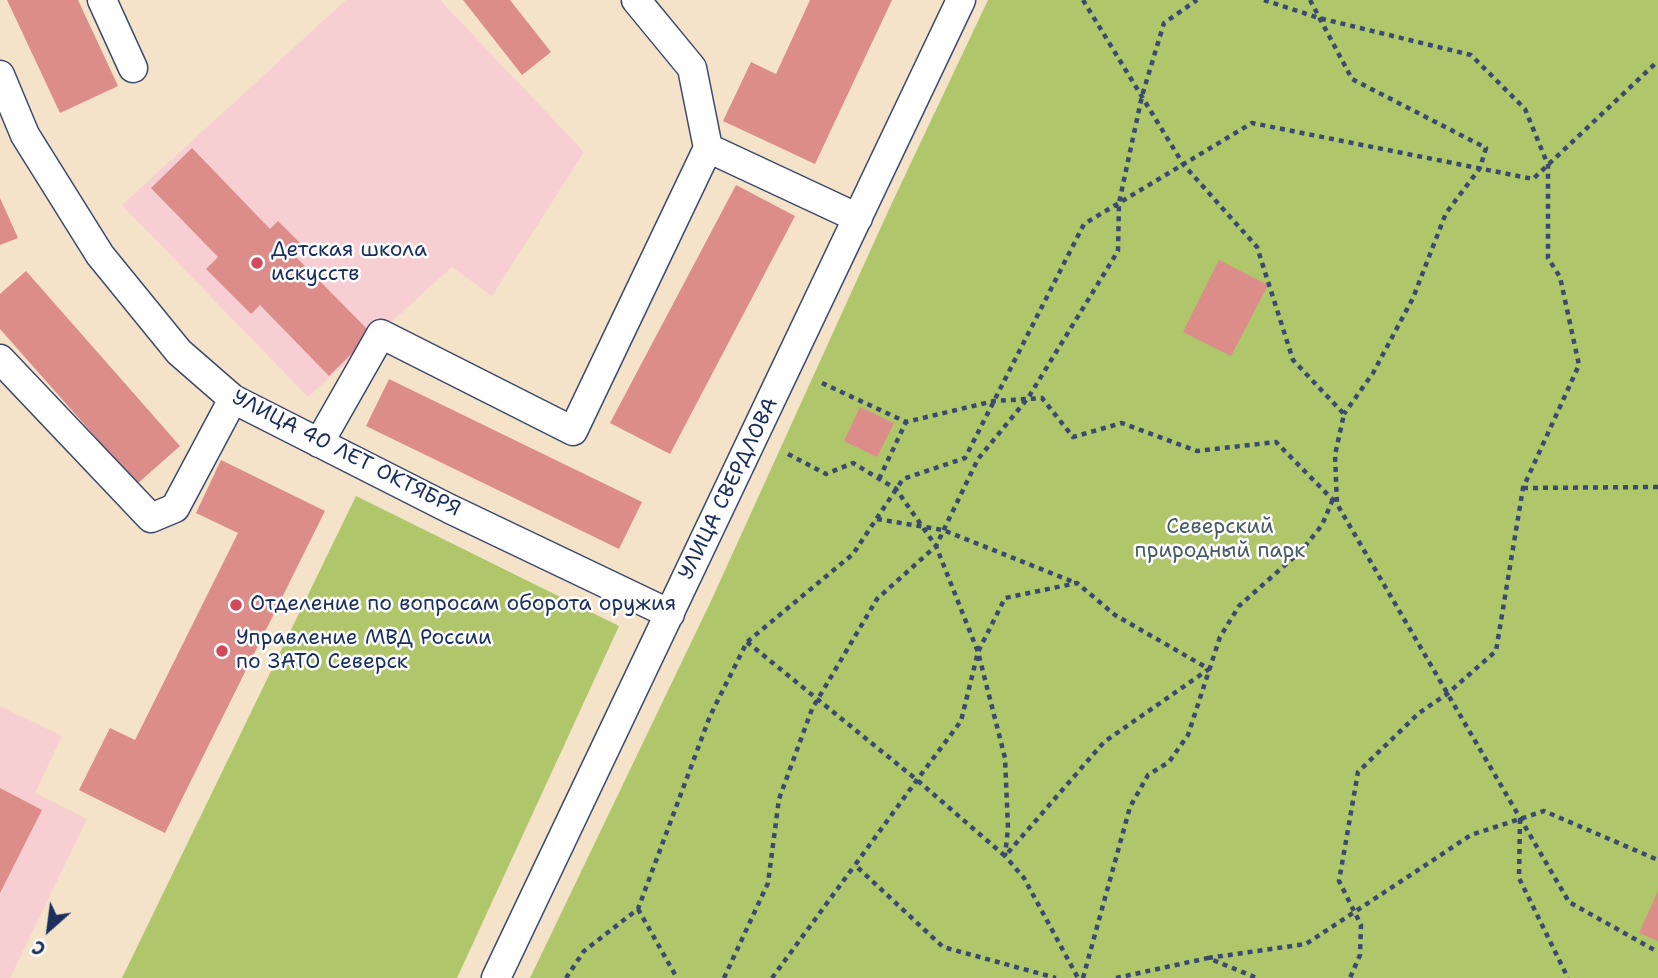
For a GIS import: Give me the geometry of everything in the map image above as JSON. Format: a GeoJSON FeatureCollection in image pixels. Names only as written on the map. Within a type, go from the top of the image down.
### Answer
{"type":"FeatureCollection","features":[{"type":"Feature","properties":{"kind":"street"},"geometry":{"type":"LineString","coordinates":[[102,0],[133,68]]}},
{"type":"Feature","properties":{"kind":"street"},"geometry":{"type":"LineString","coordinates":[[319,443],[381,334],[573,430],[708,148],[692,68],[636,0]]}},
{"type":"Feature","properties":{"kind":"street","name":"УЛИЦА СВЕРДЛОВА"},"geometry":{"type":"LineString","coordinates":[[496,978],[961,0]]}},
{"type":"Feature","properties":{"kind":"street","name":"УЛИЦА 40 ЛЕТ ОКТЯБРЯ"},"geometry":{"type":"LineString","coordinates":[[0,75],[25,135],[100,255],[180,352],[233,399],[450,509],[670,614]]}},
{"type":"Feature","properties":{"kind":"street"},"geometry":{"type":"LineString","coordinates":[[708,148],[858,218]]}},
{"type":"Feature","properties":{"kind":"street"},"geometry":{"type":"LineString","coordinates":[[0,359],[151,517],[175,508],[233,399]]}},
{"type":"Feature","properties":{"kind":"path"},"geometry":{"type":"LineString","coordinates":[[1083,0],[1183,164],[1257,247],[1293,360],[1344,414]]}},
{"type":"Feature","properties":{"kind":"path"},"geometry":{"type":"LineString","coordinates":[[724,978],[768,883],[779,799],[812,709],[877,599],[936,547],[978,459],[1028,398],[1118,251],[1119,203],[1142,96],[1164,23],[1197,0]]}},
{"type":"Feature","properties":{"kind":"path"},"geometry":{"type":"LineString","coordinates":[[1264,0],[1320,18],[1471,55],[1525,109],[1548,165],[1548,258],[1560,276],[1579,366],[1523,488],[1496,651],[1447,694],[1419,713],[1358,772],[1339,881],[1362,926],[1360,955],[1350,978]]}},
{"type":"Feature","properties":{"kind":"path"},"geometry":{"type":"LineString","coordinates":[[1083,978],[1130,807],[1148,775],[1169,762],[1188,735],[1220,637],[1239,606],[1302,550],[1322,525],[1335,502],[1335,455],[1344,414],[1373,373],[1413,298],[1446,213],[1480,168],[1486,148],[1352,79],[1310,0]]}},
{"type":"Feature","properties":{"kind":"path"},"geometry":{"type":"LineString","coordinates":[[566,978],[584,951],[638,909],[710,716],[747,642],[853,554],[903,479],[965,458],[1084,224],[1252,123],[1533,179],[1658,61]]}},
{"type":"Feature","properties":{"kind":"path"},"geometry":{"type":"LineString","coordinates":[[822,383],[906,422],[994,401],[1042,398],[1073,437],[1122,423],[1197,451],[1276,443],[1335,502],[1569,902],[1658,952]]}},
{"type":"Feature","properties":{"kind":"path"},"geometry":{"type":"LineString","coordinates":[[879,479],[906,422]]}},
{"type":"Feature","properties":{"kind":"path"},"geometry":{"type":"LineString","coordinates":[[788,454],[825,474],[853,463],[896,489],[936,547],[978,652],[1005,758],[1008,828],[1005,856]]}},
{"type":"Feature","properties":{"kind":"path"},"geometry":{"type":"LineString","coordinates":[[1523,488],[1658,487]]}},
{"type":"Feature","properties":{"kind":"path"},"geometry":{"type":"LineString","coordinates":[[877,519],[943,530],[1077,583],[1115,615],[1209,669]]}},
{"type":"Feature","properties":{"kind":"path"},"geometry":{"type":"LineString","coordinates":[[772,978],[961,721],[978,652],[1005,598],[1077,583]]}},
{"type":"Feature","properties":{"kind":"path"},"geometry":{"type":"LineString","coordinates":[[747,642],[917,780],[1005,856],[1024,878],[1078,978]]}},
{"type":"Feature","properties":{"kind":"path"},"geometry":{"type":"LineString","coordinates":[[1005,856],[1104,742],[1209,669]]}},
{"type":"Feature","properties":{"kind":"path"},"geometry":{"type":"LineString","coordinates":[[1116,978],[1208,958],[1306,944],[1471,835],[1544,811],[1658,860]]}},
{"type":"Feature","properties":{"kind":"path"},"geometry":{"type":"LineString","coordinates":[[1520,819],[1519,878],[1568,978]]}},
{"type":"Feature","properties":{"kind":"path"},"geometry":{"type":"LineString","coordinates":[[855,865],[943,947],[1056,978]]}},
{"type":"Feature","properties":{"kind":"path"},"geometry":{"type":"LineString","coordinates":[[638,909],[677,978]]}},
{"type":"Feature","properties":{"kind":"path"},"geometry":{"type":"LineString","coordinates":[[1208,958],[1257,978]]}},
{"type":"Feature","properties":{"kind":"shaded area"},"geometry":{"type":"Polygon","coordinates":[[[346,0],[440,0],[584,152],[492,296],[452,267],[308,397],[122,205],[346,0]]]}},
{"type":"Feature","properties":{"kind":"shaded area"},"geometry":{"type":"Polygon","coordinates":[[[0,706],[62,736],[35,793],[87,819],[10,978],[0,978],[0,706]]]}},
{"type":"Feature","properties":{"kind":"green space","name":"Северский природный парк"},"geometry":{"type":"Polygon","coordinates":[[[988,0],[1658,0],[1658,978],[530,978],[711,601],[891,205],[988,0]]]}},
{"type":"Feature","properties":{"kind":"green space"},"geometry":{"type":"Polygon","coordinates":[[[356,496],[619,626],[457,978],[122,978],[356,496]]]}},
{"type":"Feature","properties":{"kind":"building"},"geometry":{"type":"Polygon","coordinates":[[[7,0],[78,0],[118,86],[60,113],[7,0]]]}},
{"type":"Feature","properties":{"kind":"building"},"geometry":{"type":"Polygon","coordinates":[[[463,0],[510,0],[551,52],[522,75],[463,0]]]}},
{"type":"Feature","properties":{"kind":"building"},"geometry":{"type":"Polygon","coordinates":[[[810,0],[892,0],[815,164],[723,121],[751,62],[776,74],[810,0]]]}},
{"type":"Feature","properties":{"kind":"building","name":"Детская школа искусств"},"geometry":{"type":"Polygon","coordinates":[[[192,148],[270,229],[278,221],[303,246],[294,255],[372,334],[329,376],[260,305],[251,314],[206,269],[218,257],[151,188],[192,148]]]}},
{"type":"Feature","properties":{"kind":"building"},"geometry":{"type":"Polygon","coordinates":[[[736,185],[795,216],[670,454],[610,423],[736,185]]]}},
{"type":"Feature","properties":{"kind":"building"},"geometry":{"type":"Polygon","coordinates":[[[0,198],[18,238],[0,245],[0,198]]]}},
{"type":"Feature","properties":{"kind":"building"},"geometry":{"type":"Polygon","coordinates":[[[1219,260],[1268,285],[1231,356],[1183,332],[1219,260]]]}},
{"type":"Feature","properties":{"kind":"building"},"geometry":{"type":"Polygon","coordinates":[[[26,271],[180,446],[137,484],[0,329],[0,294],[26,271]]]}},
{"type":"Feature","properties":{"kind":"building"},"geometry":{"type":"Polygon","coordinates":[[[389,379],[642,502],[619,549],[366,426],[389,379]]]}},
{"type":"Feature","properties":{"kind":"building"},"geometry":{"type":"Polygon","coordinates":[[[860,407],[894,423],[877,457],[844,441],[860,407]]]}},
{"type":"Feature","properties":{"kind":"building"},"geometry":{"type":"Polygon","coordinates":[[[221,460],[325,511],[165,833],[79,790],[110,728],[135,740],[238,533],[196,513],[221,460]]]}},
{"type":"Feature","properties":{"kind":"building"},"geometry":{"type":"Polygon","coordinates":[[[0,788],[42,810],[0,893],[0,788]]]}},
{"type":"Feature","properties":{"kind":"building"},"geometry":{"type":"Polygon","coordinates":[[[1658,891],[1658,941],[1639,933],[1658,891]]]}},
{"type":"Feature","properties":{"kind":"place","name":"Детская школа искусств"},"geometry":{"type":"Point","coordinates":[257,263]}},
{"type":"Feature","properties":{"kind":"place","name":"Отделение по вопросам оборота оружия"},"geometry":{"type":"Point","coordinates":[236,605]}},
{"type":"Feature","properties":{"kind":"place","name":"Управление МВД России по ЗАТО Северск"},"geometry":{"type":"Point","coordinates":[222,651]}}]}
